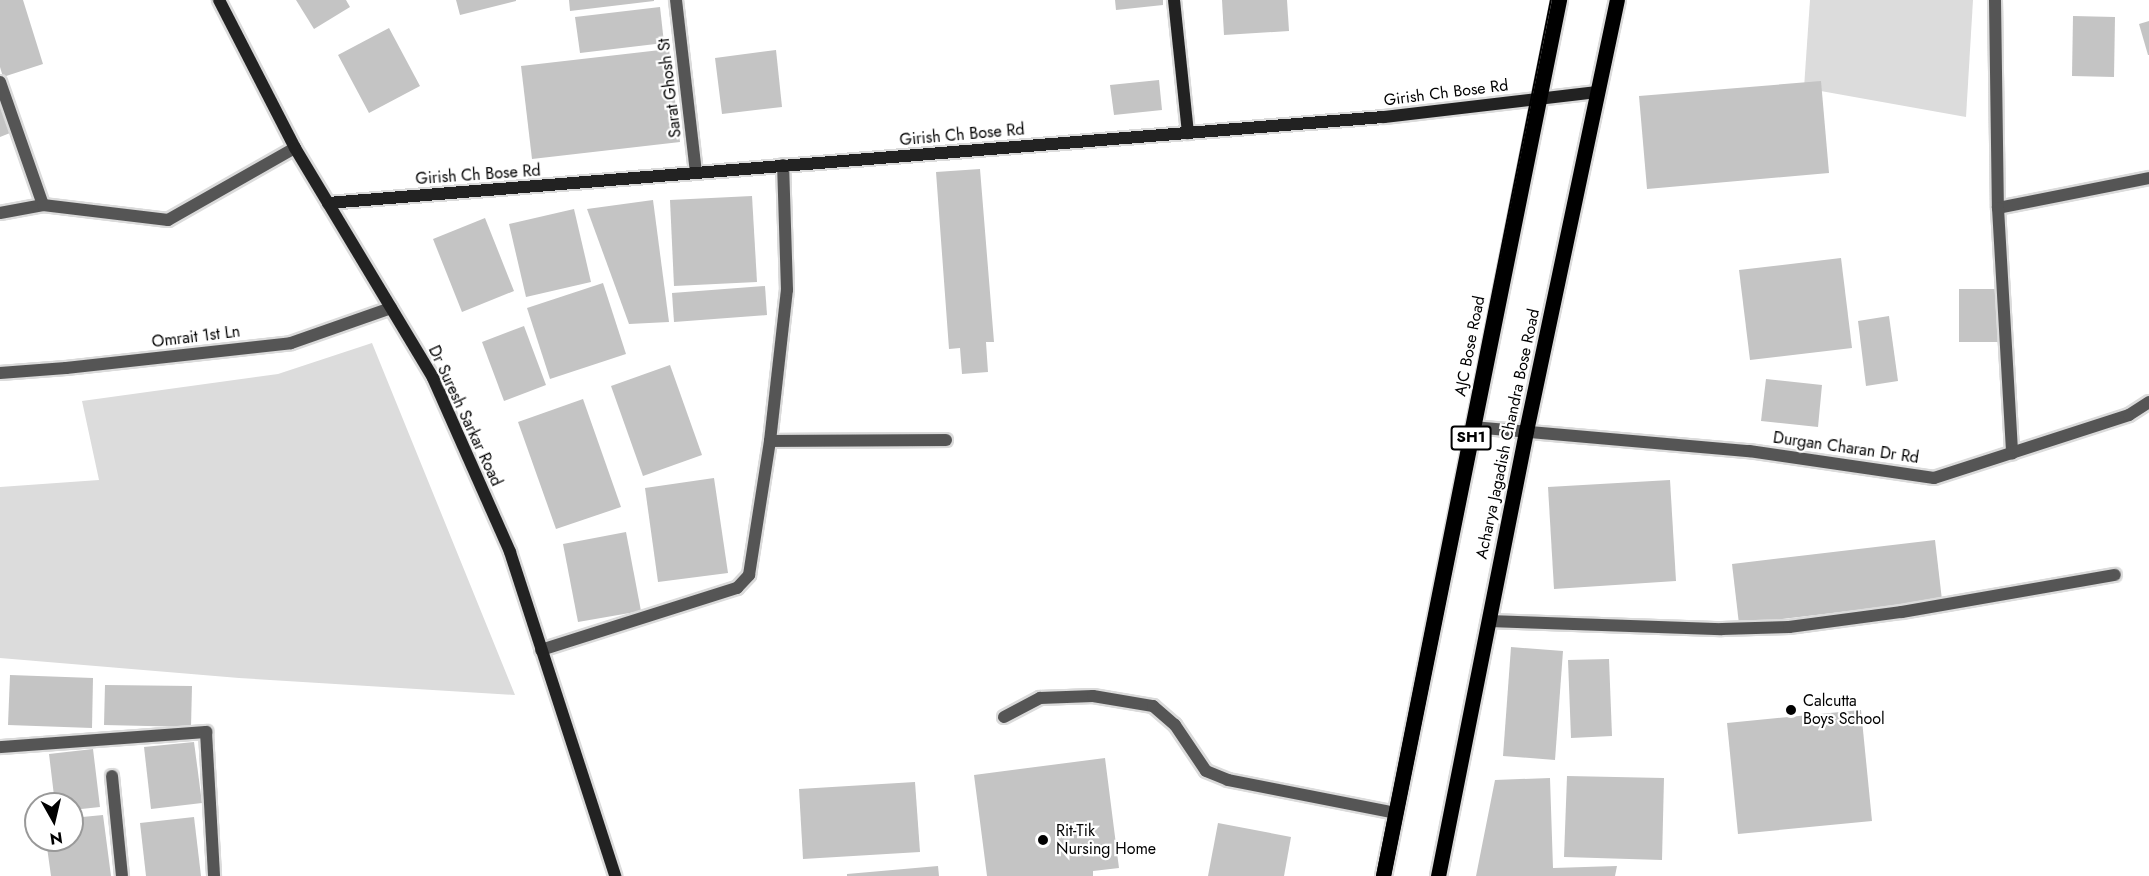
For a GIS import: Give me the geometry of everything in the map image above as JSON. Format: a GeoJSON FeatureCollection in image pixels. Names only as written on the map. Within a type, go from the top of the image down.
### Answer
{"type":"FeatureCollection","features":[{"type":"Feature","properties":{"kind":"main road","name":"AJC Bose Road"},"geometry":{"type":"LineString","coordinates":[[1383,876],[1559,0]]}},
{"type":"Feature","properties":{"kind":"main road","name":"Acharya Jagadish Chandra Bose Road"},"geometry":{"type":"LineString","coordinates":[[1438,876],[1526,431],[1617,0]]}},
{"type":"Feature","properties":{"kind":"street","name":"Dr Suresh Sarkar Road"},"geometry":{"type":"LineString","coordinates":[[219,0],[295,148],[433,378],[510,552],[615,876]]}},
{"type":"Feature","properties":{"kind":"street","name":"Sarat Ghosh St"},"geometry":{"type":"LineString","coordinates":[[676,0],[696,173]]}},
{"type":"Feature","properties":{"kind":"street"},"geometry":{"type":"LineString","coordinates":[[1174,0],[1188,133]]}},
{"type":"Feature","properties":{"kind":"street"},"geometry":{"type":"LineString","coordinates":[[1995,0],[1998,208],[2012,454]]}},
{"type":"Feature","properties":{"kind":"street"},"geometry":{"type":"LineString","coordinates":[[0,82],[43,205]]}},
{"type":"Feature","properties":{"kind":"street","name":"Girish Ch Bose Rd"},"geometry":{"type":"LineString","coordinates":[[328,203],[1384,117],[1598,92]]}},
{"type":"Feature","properties":{"kind":"street"},"geometry":{"type":"LineString","coordinates":[[0,213],[43,205],[168,220],[295,148]]}},
{"type":"Feature","properties":{"kind":"street"},"geometry":{"type":"LineString","coordinates":[[541,650],[737,588],[749,576],[770,441],[787,290],[783,165]]}},
{"type":"Feature","properties":{"kind":"street"},"geometry":{"type":"LineString","coordinates":[[1998,208],[2149,178]]}},
{"type":"Feature","properties":{"kind":"street","name":"Omrait 1st Ln"},"geometry":{"type":"LineString","coordinates":[[0,373],[291,343],[392,308]]}},
{"type":"Feature","properties":{"kind":"street","name":"Durgan Charan Dr Rd"},"geometry":{"type":"LineString","coordinates":[[1473,427],[1749,451],[1934,478],[2129,415],[2149,402]]}},
{"type":"Feature","properties":{"kind":"street"},"geometry":{"type":"LineString","coordinates":[[770,441],[946,440]]}},
{"type":"Feature","properties":{"kind":"street"},"geometry":{"type":"LineString","coordinates":[[1489,621],[1722,629],[1789,627],[1902,612],[2115,575]]}},
{"type":"Feature","properties":{"kind":"street"},"geometry":{"type":"LineString","coordinates":[[1004,717],[1040,698],[1093,696],[1153,706],[1175,724],[1206,771],[1228,780],[1396,813]]}},
{"type":"Feature","properties":{"kind":"street"},"geometry":{"type":"LineString","coordinates":[[0,747],[206,732],[214,876]]}},
{"type":"Feature","properties":{"kind":"street"},"geometry":{"type":"LineString","coordinates":[[112,777],[122,876]]}},
{"type":"Feature","properties":{"kind":"shaded area"},"geometry":{"type":"Polygon","coordinates":[[[1810,0],[1973,0],[1966,117],[1804,88],[1810,0]]]}},
{"type":"Feature","properties":{"kind":"shaded area"},"geometry":{"type":"Polygon","coordinates":[[[372,343],[515,695],[239,678],[0,658],[0,487],[99,480],[82,401],[278,374],[372,343]]]}},
{"type":"Feature","properties":{"kind":"building"},"geometry":{"type":"Polygon","coordinates":[[[0,0],[23,0],[43,64],[3,77],[0,67],[0,0]]]}},
{"type":"Feature","properties":{"kind":"building"},"geometry":{"type":"Polygon","coordinates":[[[296,0],[346,0],[350,7],[314,29],[296,0]]]}},
{"type":"Feature","properties":{"kind":"building"},"geometry":{"type":"Polygon","coordinates":[[[456,0],[516,0],[516,1],[460,15],[456,0]]]}},
{"type":"Feature","properties":{"kind":"building"},"geometry":{"type":"Polygon","coordinates":[[[569,0],[654,0],[654,1],[570,11],[569,0]]]}},
{"type":"Feature","properties":{"kind":"building"},"geometry":{"type":"Polygon","coordinates":[[[1115,0],[1163,0],[1163,5],[1116,10],[1115,0]]]}},
{"type":"Feature","properties":{"kind":"building"},"geometry":{"type":"Polygon","coordinates":[[[1222,0],[1287,0],[1289,31],[1224,35],[1222,0]]]}},
{"type":"Feature","properties":{"kind":"building"},"geometry":{"type":"Polygon","coordinates":[[[660,7],[664,43],[580,53],[575,17],[660,7]]]}},
{"type":"Feature","properties":{"kind":"building"},"geometry":{"type":"Polygon","coordinates":[[[2073,16],[2115,17],[2114,77],[2072,76],[2073,16]]]}},
{"type":"Feature","properties":{"kind":"building"},"geometry":{"type":"Polygon","coordinates":[[[2149,21],[2149,55],[2148,55],[2139,24],[2149,21]]]}},
{"type":"Feature","properties":{"kind":"building"},"geometry":{"type":"Polygon","coordinates":[[[389,28],[420,86],[369,113],[338,55],[389,28]]]}},
{"type":"Feature","properties":{"kind":"building"},"geometry":{"type":"Polygon","coordinates":[[[669,49],[680,142],[532,159],[521,66],[669,49]]]}},
{"type":"Feature","properties":{"kind":"building"},"geometry":{"type":"Polygon","coordinates":[[[776,50],[782,107],[722,114],[715,58],[776,50]]]}},
{"type":"Feature","properties":{"kind":"building"},"geometry":{"type":"Polygon","coordinates":[[[1159,80],[1162,110],[1114,115],[1110,85],[1159,80]]]}},
{"type":"Feature","properties":{"kind":"building"},"geometry":{"type":"Polygon","coordinates":[[[1821,81],[1829,173],[1647,189],[1639,96],[1821,81]]]}},
{"type":"Feature","properties":{"kind":"building"},"geometry":{"type":"Polygon","coordinates":[[[0,94],[15,131],[0,137],[0,94]]]}},
{"type":"Feature","properties":{"kind":"building"},"geometry":{"type":"Polygon","coordinates":[[[980,169],[994,342],[986,342],[988,372],[962,374],[960,348],[949,349],[936,172],[980,169]]]}},
{"type":"Feature","properties":{"kind":"building"},"geometry":{"type":"Polygon","coordinates":[[[752,196],[757,282],[674,286],[670,200],[752,196]]]}},
{"type":"Feature","properties":{"kind":"building"},"geometry":{"type":"Polygon","coordinates":[[[653,200],[669,322],[629,324],[587,209],[653,200]]]}},
{"type":"Feature","properties":{"kind":"building"},"geometry":{"type":"Polygon","coordinates":[[[574,209],[591,282],[526,297],[509,224],[574,209]]]}},
{"type":"Feature","properties":{"kind":"building"},"geometry":{"type":"Polygon","coordinates":[[[485,218],[514,291],[462,312],[433,239],[485,218]]]}},
{"type":"Feature","properties":{"kind":"building"},"geometry":{"type":"Polygon","coordinates":[[[1841,258],[1852,348],[1750,360],[1739,270],[1841,258]]]}},
{"type":"Feature","properties":{"kind":"building"},"geometry":{"type":"Polygon","coordinates":[[[603,283],[626,354],[550,379],[527,308],[603,283]]]}},
{"type":"Feature","properties":{"kind":"building"},"geometry":{"type":"Polygon","coordinates":[[[765,286],[767,315],[674,322],[672,293],[765,286]]]}},
{"type":"Feature","properties":{"kind":"building"},"geometry":{"type":"Polygon","coordinates":[[[1959,289],[1999,289],[1999,342],[1959,342],[1959,289]]]}},
{"type":"Feature","properties":{"kind":"building"},"geometry":{"type":"Polygon","coordinates":[[[1889,316],[1898,381],[1866,386],[1858,321],[1889,316]]]}},
{"type":"Feature","properties":{"kind":"building"},"geometry":{"type":"Polygon","coordinates":[[[524,326],[546,385],[504,401],[482,342],[524,326]]]}},
{"type":"Feature","properties":{"kind":"building"},"geometry":{"type":"Polygon","coordinates":[[[670,365],[702,455],[643,476],[611,386],[670,365]]]}},
{"type":"Feature","properties":{"kind":"building"},"geometry":{"type":"Polygon","coordinates":[[[1766,379],[1822,385],[1818,427],[1761,421],[1766,379]]]}},
{"type":"Feature","properties":{"kind":"building"},"geometry":{"type":"Polygon","coordinates":[[[583,399],[621,507],[556,529],[518,422],[583,399]]]}},
{"type":"Feature","properties":{"kind":"building"},"geometry":{"type":"Polygon","coordinates":[[[714,478],[728,573],[658,582],[645,488],[714,478]]]}},
{"type":"Feature","properties":{"kind":"building"},"geometry":{"type":"Polygon","coordinates":[[[1670,480],[1676,581],[1554,589],[1548,487],[1670,480]]]}},
{"type":"Feature","properties":{"kind":"building"},"geometry":{"type":"Polygon","coordinates":[[[626,532],[641,611],[578,622],[563,544],[626,532]]]}},
{"type":"Feature","properties":{"kind":"building"},"geometry":{"type":"Polygon","coordinates":[[[1935,540],[1942,600],[1739,624],[1732,564],[1935,540]]]}},
{"type":"Feature","properties":{"kind":"building"},"geometry":{"type":"Polygon","coordinates":[[[1511,647],[1563,651],[1555,760],[1503,756],[1511,647]]]}},
{"type":"Feature","properties":{"kind":"building"},"geometry":{"type":"Polygon","coordinates":[[[1609,659],[1612,736],[1571,738],[1568,660],[1609,659]]]}},
{"type":"Feature","properties":{"kind":"building"},"geometry":{"type":"Polygon","coordinates":[[[10,675],[93,678],[92,728],[8,725],[10,675]]]}},
{"type":"Feature","properties":{"kind":"building"},"geometry":{"type":"Polygon","coordinates":[[[105,685],[192,686],[191,727],[104,725],[105,685]]]}},
{"type":"Feature","properties":{"kind":"building"},"geometry":{"type":"Polygon","coordinates":[[[1861,710],[1872,821],[1738,834],[1727,723],[1861,710]]]}},
{"type":"Feature","properties":{"kind":"building"},"geometry":{"type":"Polygon","coordinates":[[[194,742],[202,803],[151,809],[144,747],[194,742]]]}},
{"type":"Feature","properties":{"kind":"building"},"geometry":{"type":"Polygon","coordinates":[[[93,749],[100,807],[84,809],[84,792],[54,792],[49,754],[93,749]]]}},
{"type":"Feature","properties":{"kind":"building"},"geometry":{"type":"Polygon","coordinates":[[[1105,758],[1119,868],[1093,871],[1093,876],[987,876],[974,775],[1105,758]]]}},
{"type":"Feature","properties":{"kind":"building"},"geometry":{"type":"Polygon","coordinates":[[[1567,776],[1664,778],[1662,860],[1564,857],[1567,776]]]}},
{"type":"Feature","properties":{"kind":"building"},"geometry":{"type":"Polygon","coordinates":[[[1550,778],[1553,868],[1617,866],[1615,876],[1476,876],[1495,780],[1550,778]]]}},
{"type":"Feature","properties":{"kind":"building"},"geometry":{"type":"Polygon","coordinates":[[[915,782],[920,852],[803,859],[799,789],[915,782]]]}},
{"type":"Feature","properties":{"kind":"building"},"geometry":{"type":"Polygon","coordinates":[[[103,815],[111,876],[51,876],[48,852],[84,852],[84,817],[103,815]]]}},
{"type":"Feature","properties":{"kind":"building"},"geometry":{"type":"Polygon","coordinates":[[[194,817],[201,876],[146,876],[140,823],[194,817]]]}},
{"type":"Feature","properties":{"kind":"building"},"geometry":{"type":"Polygon","coordinates":[[[1218,823],[1291,837],[1284,876],[1208,876],[1218,823]]]}},
{"type":"Feature","properties":{"kind":"building"},"geometry":{"type":"Polygon","coordinates":[[[938,866],[939,876],[847,876],[847,874],[938,866]]]}},
{"type":"Feature","properties":{"kind":"tram line"},"geometry":{"type":"LineString","coordinates":[[1377,876],[1551,0]]}},
{"type":"Feature","properties":{"kind":"tram line"},"geometry":{"type":"LineString","coordinates":[[1390,876],[1565,0]]}},
{"type":"Feature","properties":{"kind":"place","name":"Calcutta Boys School"},"geometry":{"type":"Point","coordinates":[1791,710]}},
{"type":"Feature","properties":{"kind":"place","name":"Rit-Tik Nursing Home"},"geometry":{"type":"Point","coordinates":[1043,840]}}]}
